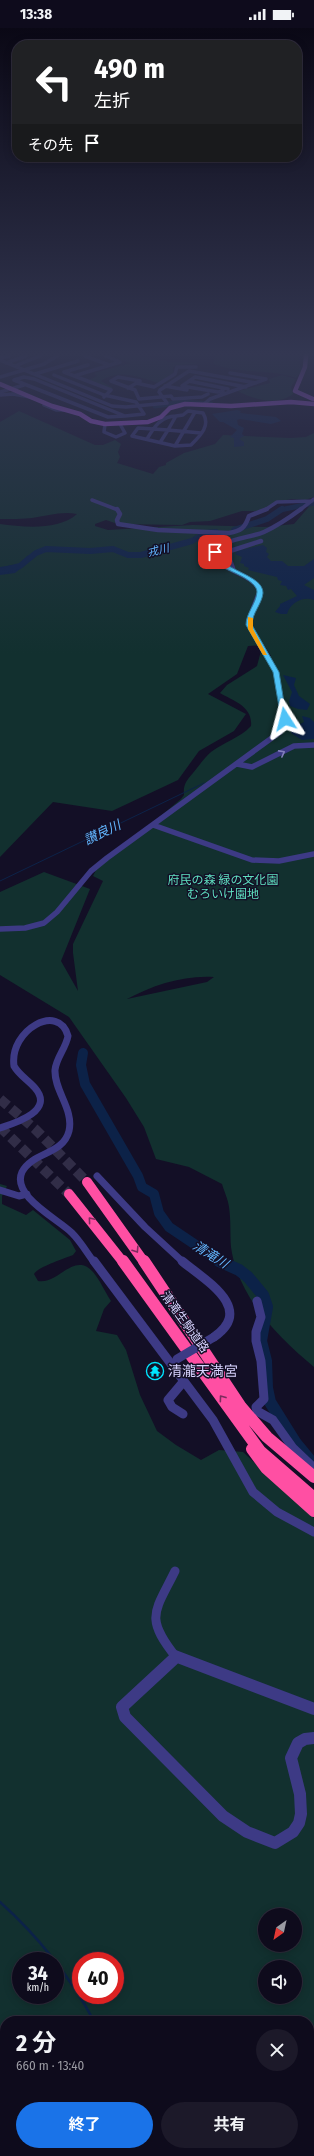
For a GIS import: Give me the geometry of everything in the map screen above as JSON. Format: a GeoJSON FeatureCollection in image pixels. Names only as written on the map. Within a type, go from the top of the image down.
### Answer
{"type":"FeatureCollection","features":[{"type":"Feature","properties":{"kind":"highway","name":"清滝生駒道路"},"geometry":{"type":"LineString","coordinates":[[87,1182],[125,1233],[241,1407],[267,1437],[314,1477]]}},
{"type":"Feature","properties":{"kind":"highway","name":"清滝生駒道路"},"geometry":{"type":"LineString","coordinates":[[69,1194],[141,1284],[260,1451],[314,1498]]}},
{"type":"Feature","properties":{"kind":"highway"},"geometry":{"type":"LineString","coordinates":[[236,1418],[256,1456],[314,1511]]}},
{"type":"Feature","properties":{"kind":"street"},"geometry":{"type":"LineString","coordinates":[[92,500],[118,509],[120,514],[117,520],[118,524],[131,524],[158,530],[231,533],[246,526],[249,516],[263,511],[275,503],[313,500]]}},
{"type":"Feature","properties":{"kind":"street"},"geometry":{"type":"LineString","coordinates":[[0,929],[25,928],[44,923],[57,912],[96,867],[280,732],[285,719],[276,672],[249,625],[249,619],[260,590],[253,581],[216,560],[214,555],[218,548],[271,529],[313,500]]}},
{"type":"Feature","properties":{"kind":"street"},"geometry":{"type":"LineString","coordinates":[[234,571],[230,552],[261,541]]}},
{"type":"Feature","properties":{"kind":"street"},"geometry":{"type":"LineString","coordinates":[[236,764],[252,767],[294,746],[314,745]]}},
{"type":"Feature","properties":{"kind":"street"},"geometry":{"type":"LineString","coordinates":[[153,825],[252,860],[279,861],[314,854]]}},
{"type":"Feature","properties":{"kind":"street"},"geometry":{"type":"LineString","coordinates":[[0,1128],[23,1120],[35,1111],[40,1103],[40,1098],[36,1089],[14,1066],[14,1056],[24,1030],[40,1022],[56,1022],[68,1033],[68,1040],[54,1070],[58,1088],[69,1117],[69,1130],[62,1145],[24,1168],[21,1177],[21,1186],[27,1194],[72,1233],[174,1360],[184,1381],[228,1445],[253,1491],[270,1508],[314,1532]]}},
{"type":"Feature","properties":{"kind":"street"},"geometry":{"type":"LineString","coordinates":[[98,1176],[147,1229],[182,1263],[208,1282],[224,1297],[229,1307],[228,1319],[223,1331],[214,1338],[174,1360]]}},
{"type":"Feature","properties":{"kind":"street"},"geometry":{"type":"LineString","coordinates":[[0,1190],[19,1196],[27,1194]]}},
{"type":"Feature","properties":{"kind":"street"},"geometry":{"type":"LineString","coordinates":[[257,1302],[261,1317],[256,1332],[256,1341],[261,1361],[264,1399],[256,1407],[258,1411],[273,1420],[293,1448],[314,1468]]}},
{"type":"Feature","properties":{"kind":"street"},"geometry":{"type":"LineString","coordinates":[[183,1414],[172,1407],[168,1400],[184,1381]]}},
{"type":"Feature","properties":{"kind":"street"},"geometry":{"type":"LineString","coordinates":[[175,1571],[155,1611],[153,1621],[176,1657],[314,1709]]}},
{"type":"Feature","properties":{"kind":"street"},"geometry":{"type":"LineString","coordinates":[[176,1657],[122,1707],[125,1717],[215,1809],[246,1833],[261,1840],[275,1843],[296,1828],[302,1810],[301,1794],[291,1758],[299,1742],[304,1738],[314,1738]]}},
{"type":"Feature","properties":{"kind":"green space","name":"府民の森 緑の文化園 むろいけ園地"},"geometry":{"type":"Polygon","coordinates":[[[0,455],[119,455],[117,463],[153,474],[159,467],[166,465],[166,463],[180,455],[314,455],[314,497],[305,500],[292,499],[275,502],[261,511],[242,511],[210,521],[190,522],[182,525],[118,524],[106,520],[95,524],[95,526],[108,530],[193,525],[266,527],[294,524],[314,501],[314,1367],[273,1329],[251,1299],[242,1282],[235,1265],[231,1247],[229,1207],[222,1184],[189,1167],[156,1159],[144,1127],[126,1098],[69,1017],[0,975],[0,892],[44,872],[90,889],[61,961],[78,991],[73,944],[103,881],[93,876],[96,870],[181,799],[184,795],[184,788],[187,781],[208,754],[242,734],[251,726],[251,719],[245,709],[241,705],[220,693],[227,685],[257,666],[261,651],[265,658],[271,656],[264,645],[248,646],[237,674],[208,694],[246,714],[234,731],[199,751],[178,780],[112,811],[53,802],[0,857],[0,524],[29,527],[50,525],[60,523],[77,514],[60,513],[29,518],[0,519],[0,455]],[[214,977],[180,979],[147,989],[127,999],[207,982],[214,977]]]}},
{"type":"Feature","properties":{"kind":"green space"},"geometry":{"type":"Polygon","coordinates":[[[0,1184],[7,1186],[2,1196],[2,1204],[26,1215],[33,1210],[70,1240],[76,1251],[73,1255],[51,1263],[36,1271],[34,1274],[38,1281],[45,1281],[79,1265],[86,1267],[93,1272],[98,1279],[111,1301],[104,1309],[96,1331],[117,1335],[126,1350],[140,1395],[157,1431],[176,1445],[201,1460],[219,1450],[243,1452],[314,1518],[314,2016],[0,2016],[0,1184]]]}},
{"type":"Feature","properties":{"kind":"water"},"geometry":{"type":"Polygon","coordinates":[[[263,545],[267,548],[266,552],[269,554],[267,557],[271,561],[282,561],[288,566],[304,566],[314,559],[314,578],[304,585],[314,590],[314,600],[306,599],[298,601],[291,607],[287,614],[275,612],[280,604],[297,596],[291,589],[288,590],[286,586],[280,585],[282,581],[278,580],[277,577],[248,570],[249,568],[240,563],[242,557],[235,554],[237,551],[263,545]]]}},
{"type":"Feature","properties":{"kind":"water"},"geometry":{"type":"Polygon","coordinates":[[[35,553],[38,554],[15,573],[0,575],[0,567],[19,564],[27,556],[35,553]]]}},
{"type":"Feature","properties":{"kind":"water"},"geometry":{"type":"Polygon","coordinates":[[[283,675],[296,678],[294,685],[299,696],[310,704],[307,710],[290,706],[289,701],[292,692],[283,675]]]}},
{"type":"Feature","properties":{"kind":"water"},"geometry":{"type":"Polygon","coordinates":[[[302,716],[310,718],[314,722],[314,739],[302,740],[291,733],[293,728],[304,722],[302,716]]]}},
{"type":"Feature","properties":{"kind":"waterway","name":"戎川"},"geometry":{"type":"LineString","coordinates":[[281,510],[314,503]]}},
{"type":"Feature","properties":{"kind":"waterway","name":"戎川"},"geometry":{"type":"LineString","coordinates":[[234,530],[267,519],[281,510]]}},
{"type":"Feature","properties":{"kind":"waterway","name":"戎川"},"geometry":{"type":"LineString","coordinates":[[0,571],[20,566],[36,553],[46,549],[90,551],[113,549],[128,555],[141,555],[192,541],[206,533],[216,532]]}},
{"type":"Feature","properties":{"kind":"waterway","name":"讃良川"},"geometry":{"type":"LineString","coordinates":[[0,881],[204,783]]}},
{"type":"Feature","properties":{"kind":"waterway","name":"清滝川"},"geometry":{"type":"LineString","coordinates":[[83,1053],[81,1065],[85,1084],[138,1176],[142,1187],[154,1194],[159,1213],[169,1227],[221,1262]]}},
{"type":"Feature","properties":{"kind":"waterway","name":"清滝川"},"geometry":{"type":"LineString","coordinates":[[221,1262],[239,1270],[248,1277],[263,1295],[267,1307],[261,1341],[266,1361],[267,1388],[270,1402],[295,1442],[309,1459]]}},
{"type":"Feature","properties":{"kind":"waterway","name":"讃良川"},"geometry":{"type":"LineString","coordinates":[[0,1902],[28,1929],[64,1972],[91,2016]]}},
{"type":"Feature","properties":{"kind":"tunnel"},"geometry":{"type":"LineString","coordinates":[[0,1099],[35,1129],[87,1182]]}},
{"type":"Feature","properties":{"kind":"tunnel"},"geometry":{"type":"LineString","coordinates":[[0,1127],[69,1194]]}},
{"type":"Feature","properties":{"kind":"slow traffic"},"geometry":{"type":"LineString","coordinates":[[250,618],[250,629],[265,654]]}},
{"type":"Feature","properties":{"kind":"place","name":"清瀧天満宮"},"geometry":{"type":"Point","coordinates":[155,1371]}},
{"type":"Feature","properties":{"kind":"route"},"geometry":{"type":"LineString","coordinates":[[215,552],[214,557],[220,564],[250,579],[258,586],[260,590],[249,619],[249,625],[276,672],[285,719]]}}]}
